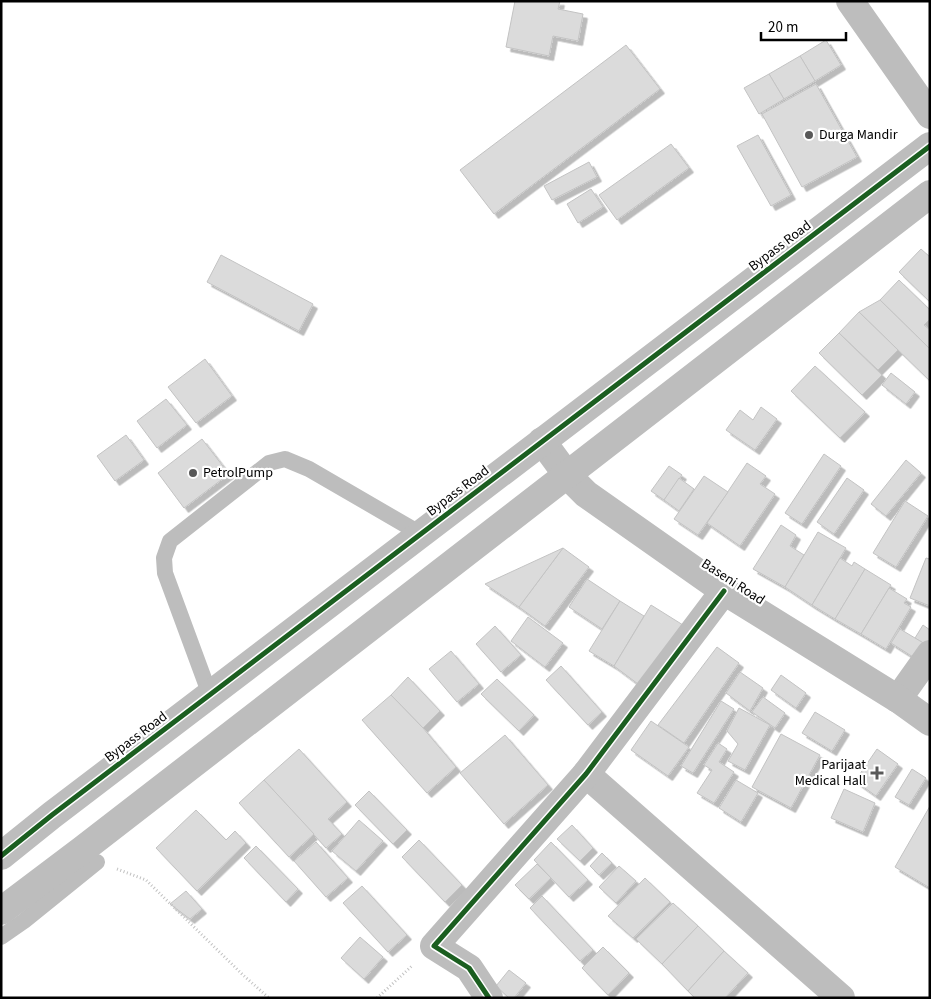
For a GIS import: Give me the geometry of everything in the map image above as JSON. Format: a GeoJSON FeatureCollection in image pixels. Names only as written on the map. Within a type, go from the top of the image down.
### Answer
{"type":"FeatureCollection","features":[{"type":"Feature","properties":{"kind":"main road"},"geometry":{"type":"LineString","coordinates":[[850,1],[930,115]]}},
{"type":"Feature","properties":{"kind":"main road","name":"Bypass Road"},"geometry":{"type":"LineString","coordinates":[[1,856],[52,815],[930,146]]}},
{"type":"Feature","properties":{"kind":"main road"},"geometry":{"type":"LineString","coordinates":[[1,911],[930,194]]}},
{"type":"Feature","properties":{"kind":"main road","name":"Baseni Road"},"geometry":{"type":"LineString","coordinates":[[542,442],[567,475],[586,494],[724,591],[898,699],[930,722]]}},
{"type":"Feature","properties":{"kind":"main road"},"geometry":{"type":"LineString","coordinates":[[489,998],[469,968],[434,946],[586,774],[724,591]]}},
{"type":"Feature","properties":{"kind":"main road"},"geometry":{"type":"LineString","coordinates":[[898,699],[930,654]]}},
{"type":"Feature","properties":{"kind":"main road"},"geometry":{"type":"LineString","coordinates":[[586,774],[841,998]]}},
{"type":"Feature","properties":{"kind":"lane"},"geometry":{"type":"LineString","coordinates":[[210,695],[165,573],[164,558],[170,541],[269,463],[285,459],[309,469],[421,534]]}},
{"type":"Feature","properties":{"kind":"lane"},"geometry":{"type":"LineString","coordinates":[[1,937],[98,862]]}},
{"type":"Feature","properties":{"kind":"path"},"geometry":{"type":"LineString","coordinates":[[98,862],[146,880],[269,998]]}},
{"type":"Feature","properties":{"kind":"path"},"geometry":{"type":"LineString","coordinates":[[377,998],[434,946]]}},
{"type":"Feature","properties":{"kind":"building"},"geometry":{"type":"Polygon","coordinates":[[[515,1],[560,1],[558,9],[583,14],[578,41],[553,36],[549,56],[506,47],[515,1]]]}},
{"type":"Feature","properties":{"kind":"building"},"geometry":{"type":"Polygon","coordinates":[[[826,40],[841,65],[815,81],[800,56],[826,40]]]}},
{"type":"Feature","properties":{"kind":"building"},"geometry":{"type":"Polygon","coordinates":[[[626,45],[660,89],[494,214],[460,170],[626,45]]]}},
{"type":"Feature","properties":{"kind":"building"},"geometry":{"type":"Polygon","coordinates":[[[800,56],[815,81],[784,99],[769,74],[800,56]]]}},
{"type":"Feature","properties":{"kind":"building"},"geometry":{"type":"Polygon","coordinates":[[[769,74],[784,99],[759,114],[744,88],[769,74]]]}},
{"type":"Feature","properties":{"kind":"building","name":"Durga Mandir"},"geometry":{"type":"Polygon","coordinates":[[[816,84],[857,157],[802,187],[762,114],[816,84]]]}},
{"type":"Feature","properties":{"kind":"building"},"geometry":{"type":"Polygon","coordinates":[[[758,135],[791,195],[771,206],[737,146],[758,135]]]}},
{"type":"Feature","properties":{"kind":"building"},"geometry":{"type":"Polygon","coordinates":[[[671,144],[689,168],[617,220],[599,195],[671,144]]]}},
{"type":"Feature","properties":{"kind":"building"},"geometry":{"type":"Polygon","coordinates":[[[589,162],[597,177],[552,200],[544,186],[589,162]]]}},
{"type":"Feature","properties":{"kind":"building"},"geometry":{"type":"Polygon","coordinates":[[[591,189],[603,207],[578,223],[567,204],[591,189]]]}},
{"type":"Feature","properties":{"kind":"building"},"geometry":{"type":"Polygon","coordinates":[[[921,249],[930,257],[930,302],[899,272],[921,249]]]}},
{"type":"Feature","properties":{"kind":"building"},"geometry":{"type":"Polygon","coordinates":[[[221,255],[313,304],[299,331],[207,282],[221,255]]]}},
{"type":"Feature","properties":{"kind":"building"},"geometry":{"type":"Polygon","coordinates":[[[899,280],[930,310],[930,319],[924,325],[930,330],[930,349],[880,300],[899,280]]]}},
{"type":"Feature","properties":{"kind":"building"},"geometry":{"type":"Polygon","coordinates":[[[880,300],[930,349],[930,381],[859,312],[880,300]]]}},
{"type":"Feature","properties":{"kind":"building"},"geometry":{"type":"Polygon","coordinates":[[[859,312],[898,350],[878,370],[839,333],[859,312]]]}},
{"type":"Feature","properties":{"kind":"building"},"geometry":{"type":"Polygon","coordinates":[[[839,333],[882,375],[862,395],[819,353],[839,333]]]}},
{"type":"Feature","properties":{"kind":"building"},"geometry":{"type":"Polygon","coordinates":[[[205,359],[232,396],[196,423],[168,387],[205,359]]]}},
{"type":"Feature","properties":{"kind":"building"},"geometry":{"type":"Polygon","coordinates":[[[815,366],[865,412],[840,438],[791,391],[815,366]]]}},
{"type":"Feature","properties":{"kind":"building"},"geometry":{"type":"Polygon","coordinates":[[[891,373],[915,392],[906,404],[882,385],[891,373]]]}},
{"type":"Feature","properties":{"kind":"building"},"geometry":{"type":"Polygon","coordinates":[[[166,399],[187,425],[157,448],[137,421],[166,399]]]}},
{"type":"Feature","properties":{"kind":"building"},"geometry":{"type":"Polygon","coordinates":[[[761,407],[777,419],[755,450],[726,430],[740,410],[753,420],[761,407]]]}},
{"type":"Feature","properties":{"kind":"building"},"geometry":{"type":"Polygon","coordinates":[[[126,435],[144,460],[115,481],[97,456],[126,435]]]}},
{"type":"Feature","properties":{"kind":"building","name":"PetrolPump"},"geometry":{"type":"Polygon","coordinates":[[[202,439],[229,474],[184,508],[158,473],[202,439]]]}},
{"type":"Feature","properties":{"kind":"building"},"geometry":{"type":"Polygon","coordinates":[[[824,454],[841,466],[802,524],[785,513],[824,454]]]}},
{"type":"Feature","properties":{"kind":"building"},"geometry":{"type":"Polygon","coordinates":[[[906,460],[921,473],[886,516],[871,504],[906,460]]]}},
{"type":"Feature","properties":{"kind":"building"},"geometry":{"type":"Polygon","coordinates":[[[747,463],[766,476],[760,484],[775,494],[740,546],[707,523],[747,463]]]}},
{"type":"Feature","properties":{"kind":"building"},"geometry":{"type":"Polygon","coordinates":[[[669,466],[682,475],[664,500],[651,491],[669,466]]]}},
{"type":"Feature","properties":{"kind":"building"},"geometry":{"type":"Polygon","coordinates":[[[704,476],[728,492],[698,535],[674,519],[704,476]]]}},
{"type":"Feature","properties":{"kind":"building"},"geometry":{"type":"Polygon","coordinates":[[[679,478],[694,489],[679,511],[664,500],[679,478]]]}},
{"type":"Feature","properties":{"kind":"building"},"geometry":{"type":"Polygon","coordinates":[[[847,478],[864,490],[834,534],[817,522],[847,478]]]}},
{"type":"Feature","properties":{"kind":"building"},"geometry":{"type":"Polygon","coordinates":[[[905,501],[928,516],[896,567],[873,553],[905,501]]]}},
{"type":"Feature","properties":{"kind":"building"},"geometry":{"type":"Polygon","coordinates":[[[781,525],[796,535],[790,546],[804,555],[785,587],[753,569],[781,525]]]}},
{"type":"Feature","properties":{"kind":"building"},"geometry":{"type":"Polygon","coordinates":[[[818,532],[846,548],[812,605],[785,587],[818,532]]]}},
{"type":"Feature","properties":{"kind":"building"},"geometry":{"type":"Polygon","coordinates":[[[563,548],[589,567],[545,626],[519,607],[563,548]]]}},
{"type":"Feature","properties":{"kind":"building"},"geometry":{"type":"Polygon","coordinates":[[[563,548],[519,607],[485,584],[563,548]]]}},
{"type":"Feature","properties":{"kind":"building"},"geometry":{"type":"Polygon","coordinates":[[[840,558],[852,566],[854,562],[865,569],[835,619],[812,605],[840,558]]]}},
{"type":"Feature","properties":{"kind":"building"},"geometry":{"type":"Polygon","coordinates":[[[926,558],[930,559],[930,606],[910,598],[926,558]]]}},
{"type":"Feature","properties":{"kind":"building"},"geometry":{"type":"Polygon","coordinates":[[[865,569],[891,585],[861,634],[835,619],[865,569]]]}},
{"type":"Feature","properties":{"kind":"building"},"geometry":{"type":"Polygon","coordinates":[[[587,579],[620,601],[602,629],[569,607],[587,579]]]}},
{"type":"Feature","properties":{"kind":"building"},"geometry":{"type":"Polygon","coordinates":[[[889,588],[907,599],[904,603],[911,607],[886,649],[861,634],[889,588]]]}},
{"type":"Feature","properties":{"kind":"building"},"geometry":{"type":"Polygon","coordinates":[[[620,601],[644,616],[614,666],[589,651],[620,601]]]}},
{"type":"Feature","properties":{"kind":"building"},"geometry":{"type":"Polygon","coordinates":[[[651,605],[683,625],[638,684],[614,666],[651,605]]]}},
{"type":"Feature","properties":{"kind":"building"},"geometry":{"type":"Polygon","coordinates":[[[528,617],[563,643],[545,667],[511,641],[528,617]]]}},
{"type":"Feature","properties":{"kind":"building"},"geometry":{"type":"Polygon","coordinates":[[[923,625],[930,630],[930,647],[915,638],[923,625]]]}},
{"type":"Feature","properties":{"kind":"building"},"geometry":{"type":"Polygon","coordinates":[[[495,626],[521,655],[501,672],[476,644],[495,626]]]}},
{"type":"Feature","properties":{"kind":"building"},"geometry":{"type":"Polygon","coordinates":[[[900,629],[930,647],[921,662],[891,643],[900,629]]]}},
{"type":"Feature","properties":{"kind":"building"},"geometry":{"type":"Polygon","coordinates":[[[717,647],[739,663],[684,743],[658,725],[717,647]]]}},
{"type":"Feature","properties":{"kind":"building"},"geometry":{"type":"Polygon","coordinates":[[[451,651],[479,684],[457,702],[429,669],[451,651]]]}},
{"type":"Feature","properties":{"kind":"building"},"geometry":{"type":"Polygon","coordinates":[[[561,666],[602,712],[588,725],[546,680],[561,666]]]}},
{"type":"Feature","properties":{"kind":"building"},"geometry":{"type":"Polygon","coordinates":[[[740,672],[763,688],[750,711],[726,693],[740,672]]]}},
{"type":"Feature","properties":{"kind":"building"},"geometry":{"type":"Polygon","coordinates":[[[781,675],[806,693],[796,708],[771,690],[781,675]]]}},
{"type":"Feature","properties":{"kind":"building"},"geometry":{"type":"Polygon","coordinates":[[[408,677],[440,711],[423,728],[391,695],[408,677]]]}},
{"type":"Feature","properties":{"kind":"building"},"geometry":{"type":"Polygon","coordinates":[[[497,679],[534,715],[519,731],[481,694],[497,679]]]}},
{"type":"Feature","properties":{"kind":"building"},"geometry":{"type":"Polygon","coordinates":[[[391,695],[423,728],[456,767],[427,793],[362,720],[391,695]]]}},
{"type":"Feature","properties":{"kind":"building"},"geometry":{"type":"Polygon","coordinates":[[[763,697],[785,713],[775,728],[752,712],[763,697]]]}},
{"type":"Feature","properties":{"kind":"building"},"geometry":{"type":"Polygon","coordinates":[[[721,701],[734,709],[693,773],[681,766],[721,701]]]}},
{"type":"Feature","properties":{"kind":"building"},"geometry":{"type":"Polygon","coordinates":[[[739,708],[770,725],[745,770],[728,761],[738,744],[727,731],[739,708]]]}},
{"type":"Feature","properties":{"kind":"building"},"geometry":{"type":"Polygon","coordinates":[[[815,712],[845,730],[832,751],[802,733],[815,712]]]}},
{"type":"Feature","properties":{"kind":"building"},"geometry":{"type":"Polygon","coordinates":[[[651,721],[689,747],[668,776],[631,750],[651,721]]]}},
{"type":"Feature","properties":{"kind":"building"},"geometry":{"type":"Polygon","coordinates":[[[781,734],[820,755],[791,808],[752,787],[781,734]]]}},
{"type":"Feature","properties":{"kind":"building"},"geometry":{"type":"Polygon","coordinates":[[[505,735],[548,785],[504,824],[460,773],[505,735]]]}},
{"type":"Feature","properties":{"kind":"building"},"geometry":{"type":"Polygon","coordinates":[[[718,743],[727,749],[719,762],[734,772],[714,803],[697,793],[712,770],[704,765],[718,743]]]}},
{"type":"Feature","properties":{"kind":"building"},"geometry":{"type":"Polygon","coordinates":[[[299,749],[347,802],[328,819],[342,834],[326,848],[264,780],[299,749]]]}},
{"type":"Feature","properties":{"kind":"building","name":"Parijaat Medical Hall"},"geometry":{"type":"Polygon","coordinates":[[[877,749],[898,764],[876,796],[855,781],[877,749]]]}},
{"type":"Feature","properties":{"kind":"building"},"geometry":{"type":"Polygon","coordinates":[[[912,769],[926,778],[909,805],[895,797],[912,769]]]}},
{"type":"Feature","properties":{"kind":"building"},"geometry":{"type":"Polygon","coordinates":[[[264,780],[314,834],[289,857],[239,803],[264,780]]]}},
{"type":"Feature","properties":{"kind":"building"},"geometry":{"type":"Polygon","coordinates":[[[736,780],[758,793],[741,822],[719,808],[736,780]]]}},
{"type":"Feature","properties":{"kind":"building"},"geometry":{"type":"Polygon","coordinates":[[[844,789],[875,803],[863,832],[831,818],[844,789]]]}},
{"type":"Feature","properties":{"kind":"building"},"geometry":{"type":"Polygon","coordinates":[[[369,791],[407,830],[393,844],[355,805],[369,791]]]}},
{"type":"Feature","properties":{"kind":"building"},"geometry":{"type":"Polygon","coordinates":[[[930,806],[930,888],[895,867],[930,806]]]}},
{"type":"Feature","properties":{"kind":"building"},"geometry":{"type":"Polygon","coordinates":[[[196,810],[226,840],[235,831],[246,843],[197,891],[156,848],[196,810]]]}},
{"type":"Feature","properties":{"kind":"building"},"geometry":{"type":"Polygon","coordinates":[[[359,820],[383,841],[356,871],[332,851],[359,820]]]}},
{"type":"Feature","properties":{"kind":"building"},"geometry":{"type":"Polygon","coordinates":[[[572,825],[593,848],[580,861],[557,839],[572,825]]]}},
{"type":"Feature","properties":{"kind":"building"},"geometry":{"type":"Polygon","coordinates":[[[419,840],[462,885],[445,902],[402,857],[419,840]]]}},
{"type":"Feature","properties":{"kind":"building"},"geometry":{"type":"Polygon","coordinates":[[[316,842],[348,878],[326,897],[294,861],[316,842]]]}},
{"type":"Feature","properties":{"kind":"building"},"geometry":{"type":"Polygon","coordinates":[[[551,842],[588,880],[569,897],[534,860],[551,842]]]}},
{"type":"Feature","properties":{"kind":"building"},"geometry":{"type":"Polygon","coordinates":[[[256,846],[298,889],[286,902],[244,858],[256,846]]]}},
{"type":"Feature","properties":{"kind":"building"},"geometry":{"type":"Polygon","coordinates":[[[602,853],[612,863],[599,875],[590,866],[602,853]]]}},
{"type":"Feature","properties":{"kind":"building"},"geometry":{"type":"Polygon","coordinates":[[[537,864],[551,878],[529,899],[515,885],[537,864]]]}},
{"type":"Feature","properties":{"kind":"building"},"geometry":{"type":"Polygon","coordinates":[[[619,866],[636,881],[616,903],[599,887],[619,866]]]}},
{"type":"Feature","properties":{"kind":"building"},"geometry":{"type":"Polygon","coordinates":[[[645,878],[670,902],[633,938],[608,916],[645,878]]]}},
{"type":"Feature","properties":{"kind":"building"},"geometry":{"type":"Polygon","coordinates":[[[362,886],[407,935],[388,952],[343,903],[362,886]]]}},
{"type":"Feature","properties":{"kind":"building"},"geometry":{"type":"Polygon","coordinates":[[[186,891],[202,909],[190,919],[170,904],[186,891]]]}},
{"type":"Feature","properties":{"kind":"building"},"geometry":{"type":"Polygon","coordinates":[[[542,896],[593,950],[580,961],[530,908],[542,896]]]}},
{"type":"Feature","properties":{"kind":"building"},"geometry":{"type":"Polygon","coordinates":[[[673,903],[698,926],[662,964],[636,939],[673,903]]]}},
{"type":"Feature","properties":{"kind":"building"},"geometry":{"type":"Polygon","coordinates":[[[698,926],[724,951],[688,991],[662,964],[698,926]]]}},
{"type":"Feature","properties":{"kind":"building"},"geometry":{"type":"Polygon","coordinates":[[[360,937],[383,957],[364,979],[341,958],[360,937]]]}},
{"type":"Feature","properties":{"kind":"building"},"geometry":{"type":"Polygon","coordinates":[[[603,947],[629,973],[608,995],[582,968],[603,947]]]}},
{"type":"Feature","properties":{"kind":"building"},"geometry":{"type":"Polygon","coordinates":[[[724,951],[748,973],[725,998],[695,998],[688,991],[724,951]]]}},
{"type":"Feature","properties":{"kind":"building"},"geometry":{"type":"Polygon","coordinates":[[[509,970],[526,983],[514,998],[509,998],[496,986],[509,970]]]}},
{"type":"Feature","properties":{"kind":"cycle path"},"geometry":{"type":"LineString","coordinates":[[1,856],[52,815],[930,146]]}},
{"type":"Feature","properties":{"kind":"cycle path"},"geometry":{"type":"LineString","coordinates":[[489,998],[469,968],[434,946],[586,774],[724,591]]}},
{"type":"Feature","properties":{"kind":"place","name":"Durga Mandir"},"geometry":{"type":"Point","coordinates":[809,135]}},
{"type":"Feature","properties":{"kind":"place","name":"PetrolPump"},"geometry":{"type":"Point","coordinates":[193,473]}},
{"type":"Feature","properties":{"kind":"place","name":"Parijaat Medical Hall"},"geometry":{"type":"Point","coordinates":[877,773]}}]}
